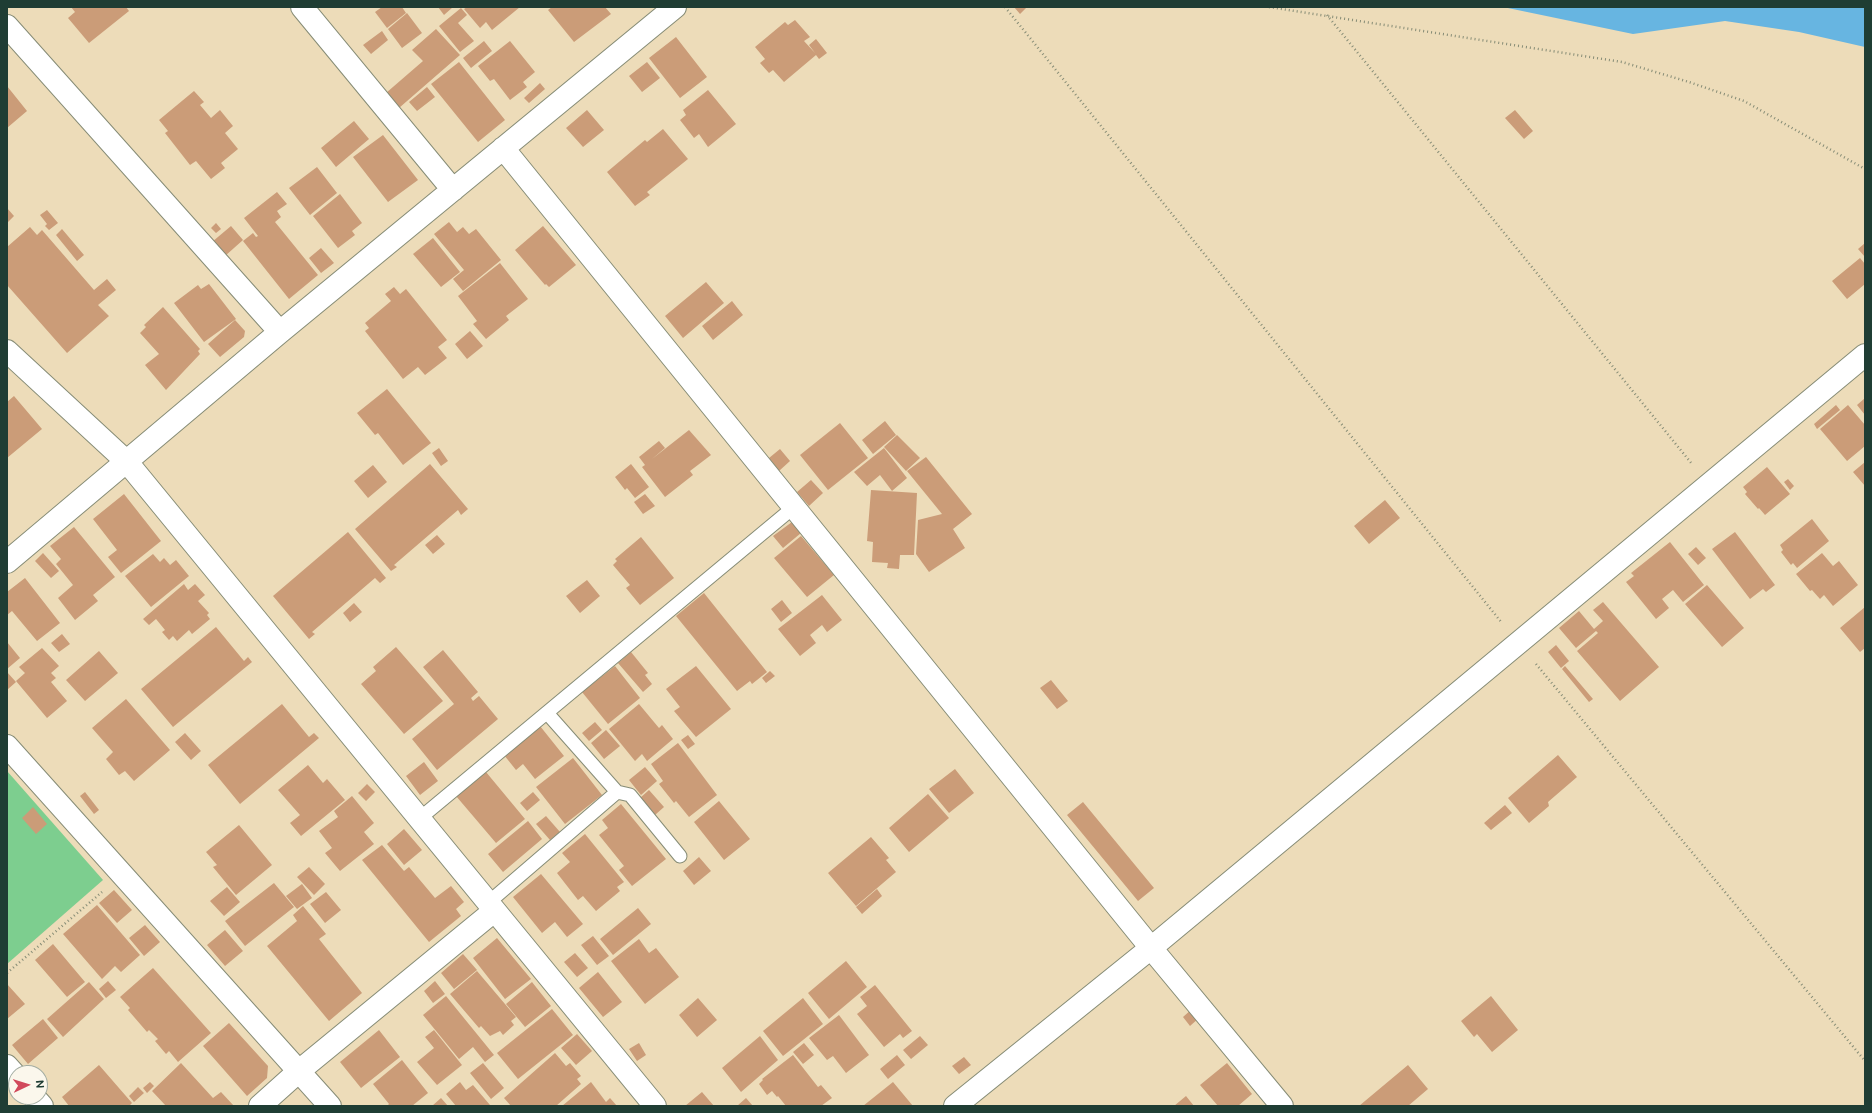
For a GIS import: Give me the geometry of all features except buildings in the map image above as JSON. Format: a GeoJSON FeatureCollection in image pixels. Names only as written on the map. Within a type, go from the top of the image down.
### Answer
{"type":"FeatureCollection","features":[{"type":"Feature","properties":{"kind":"street"},"geometry":{"type":"LineString","coordinates":[[302,7],[453,190]]}},
{"type":"Feature","properties":{"kind":"street"},"geometry":{"type":"LineString","coordinates":[[7,562],[280,332],[675,7]]}},
{"type":"Feature","properties":{"kind":"street"},"geometry":{"type":"LineString","coordinates":[[7,26],[280,332]]}},
{"type":"Feature","properties":{"kind":"street"},"geometry":{"type":"LineString","coordinates":[[503,148],[1151,948],[1282,1106]]}},
{"type":"Feature","properties":{"kind":"street"},"geometry":{"type":"LineString","coordinates":[[7,351],[127,462],[655,1106]]}},
{"type":"Feature","properties":{"kind":"street"},"geometry":{"type":"LineString","coordinates":[[955,1106],[1151,948],[1865,355]]}},
{"type":"Feature","properties":{"kind":"street"},"geometry":{"type":"LineString","coordinates":[[7,746],[330,1106]]}},
{"type":"Feature","properties":{"kind":"street"},"geometry":{"type":"LineString","coordinates":[[260,1106],[491,907]]}},
{"type":"Feature","properties":{"kind":"lane"},"geometry":{"type":"LineString","coordinates":[[419,819],[794,506]]}},
{"type":"Feature","properties":{"kind":"lane"},"geometry":{"type":"LineString","coordinates":[[547,713],[617,792],[630,795],[680,856]]}},
{"type":"Feature","properties":{"kind":"lane"},"geometry":{"type":"LineString","coordinates":[[491,907],[617,792]]}},
{"type":"Feature","properties":{"kind":"path"},"geometry":{"type":"LineString","coordinates":[[1005,7],[1518,642],[1865,1061]]}},
{"type":"Feature","properties":{"kind":"path"},"geometry":{"type":"LineString","coordinates":[[1269,7],[1327,15],[1630,65],[1689,82],[1744,101],[1865,169]]}},
{"type":"Feature","properties":{"kind":"path"},"geometry":{"type":"LineString","coordinates":[[1327,15],[1709,484]]}},
{"type":"Feature","properties":{"kind":"path"},"geometry":{"type":"LineString","coordinates":[[7,973],[122,875]]}},
{"type":"Feature","properties":{"kind":"green space"},"geometry":{"type":"Polygon","coordinates":[[[7,771],[103,880],[7,964],[7,771]]]}},
{"type":"Feature","properties":{"kind":"water"},"geometry":{"type":"Polygon","coordinates":[[[1503,7],[1865,7],[1865,47],[1799,32],[1725,21],[1633,34],[1503,7]]]}}]}
